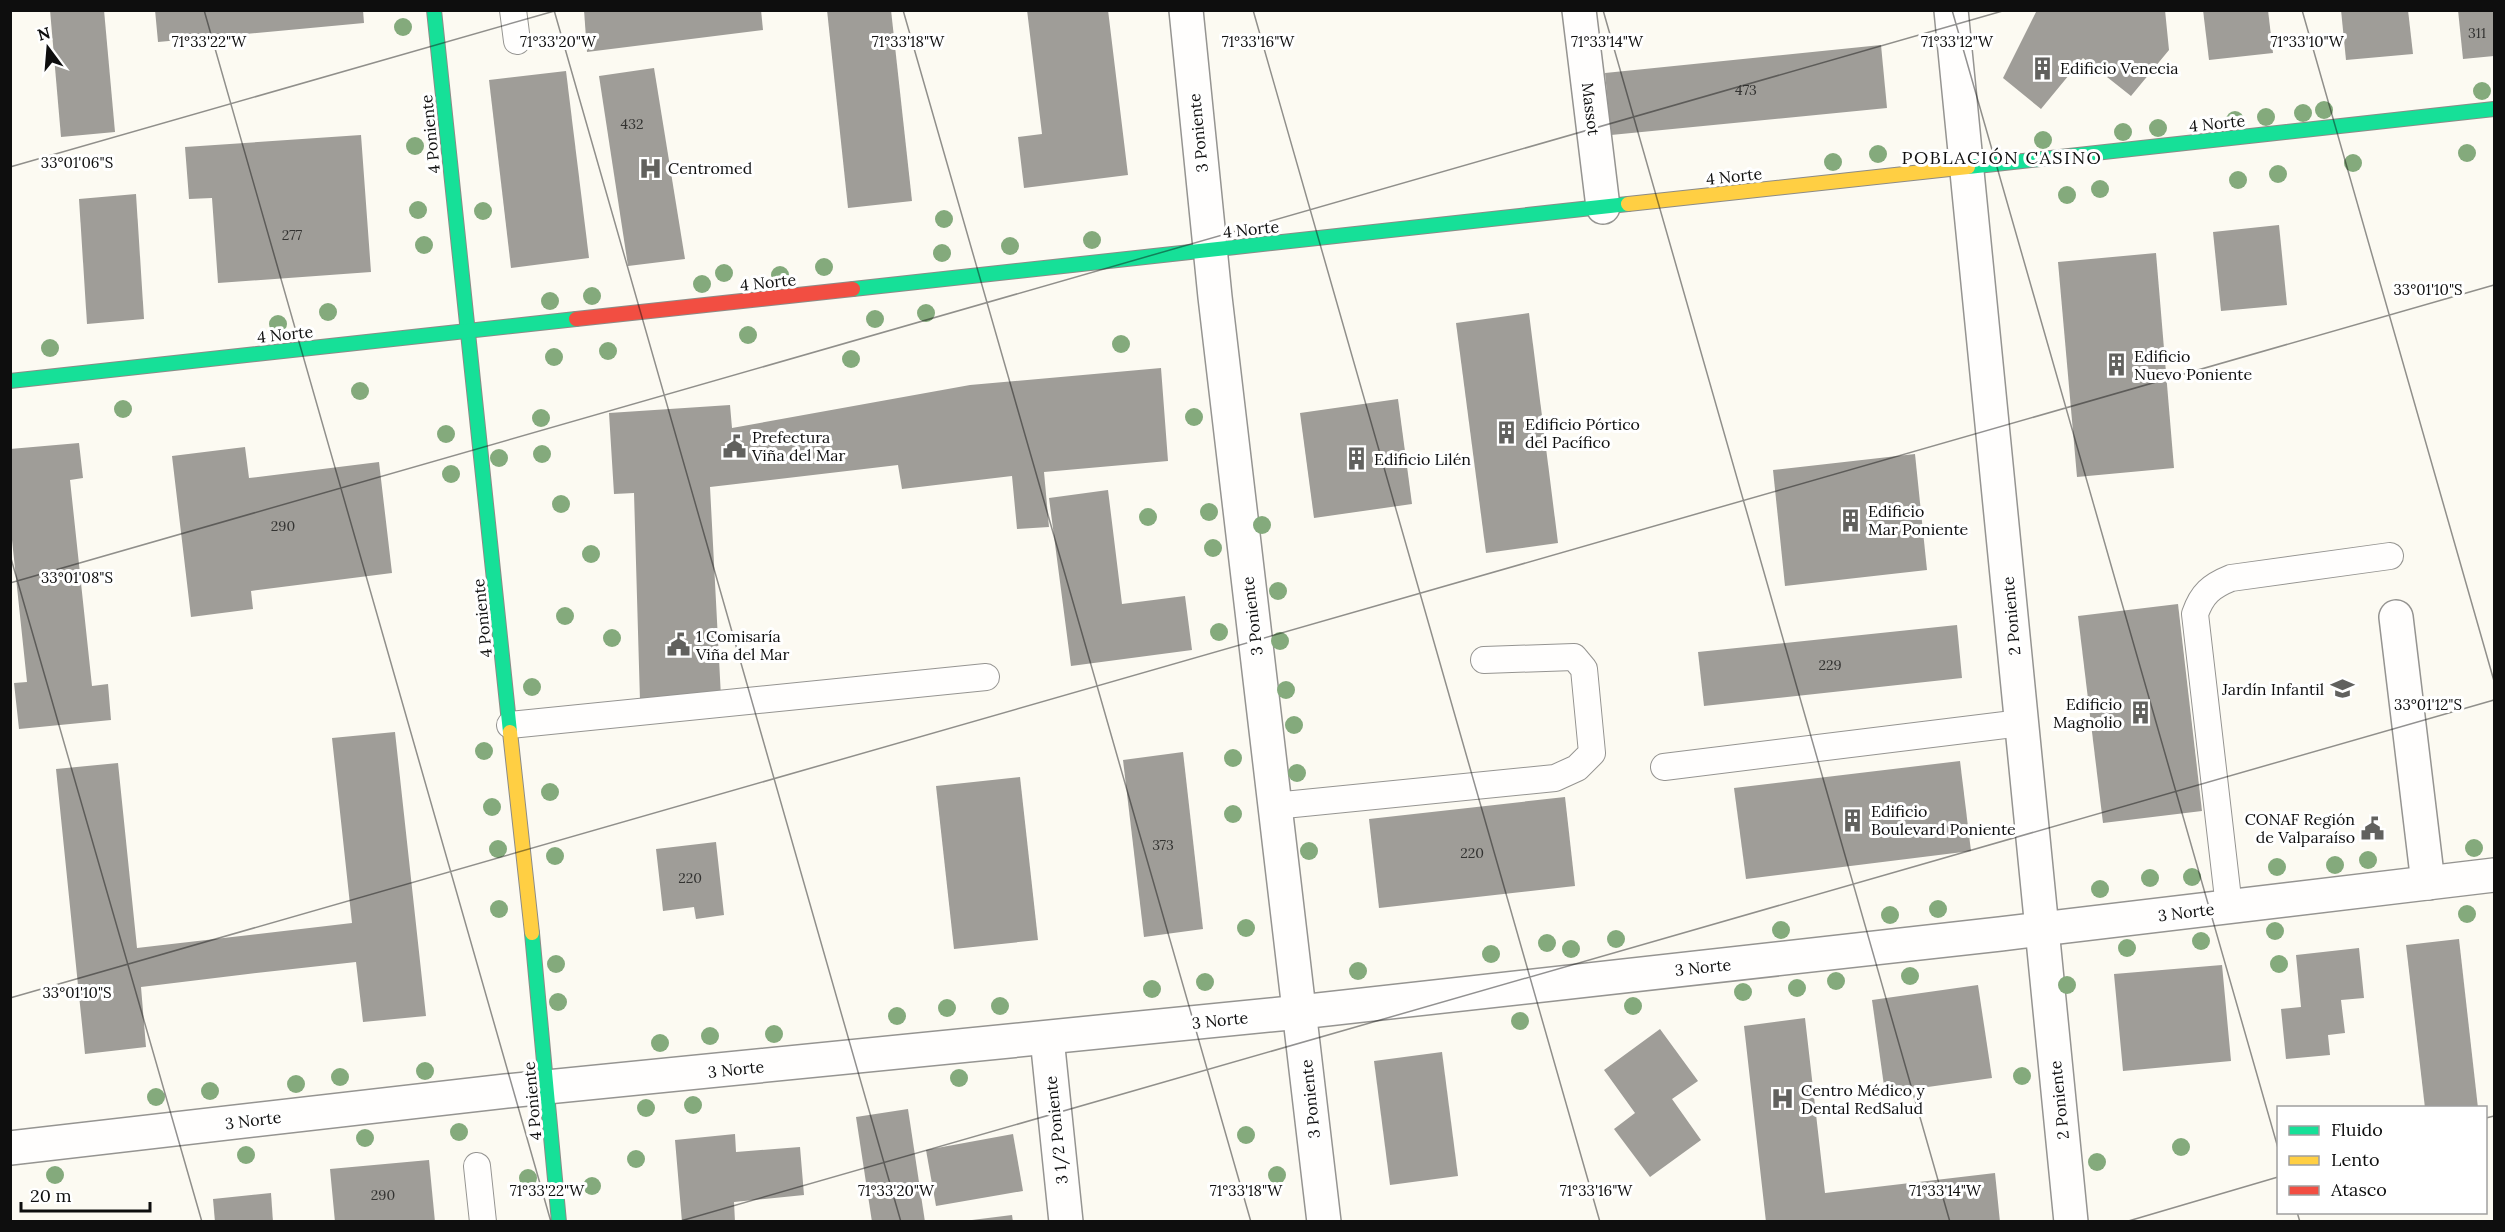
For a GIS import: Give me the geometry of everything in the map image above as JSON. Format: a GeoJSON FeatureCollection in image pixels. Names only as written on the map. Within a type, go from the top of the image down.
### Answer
{"type":"FeatureCollection","features":[{"type":"Feature","properties":{"kind":"street","name":"4 Poniente"},"geometry":{"type":"LineString","coordinates":[[434,10],[466,331],[548,1088],[559,1221]]}},
{"type":"Feature","properties":{"kind":"street","name":"3 Poniente"},"geometry":{"type":"LineString","coordinates":[[1186,10],[1210,250],[1324,1221]]}},
{"type":"Feature","properties":{"kind":"street","name":"Massot"},"geometry":{"type":"LineString","coordinates":[[1579,10],[1604,207]]}},
{"type":"Feature","properties":{"kind":"street","name":"2 Poniente"},"geometry":{"type":"LineString","coordinates":[[1951,10],[2071,1221]]}},
{"type":"Feature","properties":{"kind":"street","name":"4 Norte"},"geometry":{"type":"LineString","coordinates":[[10,381],[2494,109]]}},
{"type":"Feature","properties":{"kind":"street"},"geometry":{"type":"LineString","coordinates":[[2396,617],[2428,883]]}},
{"type":"Feature","properties":{"kind":"street","name":"3 Norte"},"geometry":{"type":"LineString","coordinates":[[10,1148],[548,1088],[1300,1012],[2041,929],[2494,875]]}},
{"type":"Feature","properties":{"kind":"street","name":"3 1/2 Poniente"},"geometry":{"type":"LineString","coordinates":[[1047,1038],[1066,1221]]}},
{"type":"Feature","properties":{"kind":"lane"},"geometry":{"type":"LineString","coordinates":[[513,10],[517,41]]}},
{"type":"Feature","properties":{"kind":"lane"},"geometry":{"type":"LineString","coordinates":[[2229,907],[2195,615],[2201,597],[2214,585],[2231,578],[2390,556]]}},
{"type":"Feature","properties":{"kind":"lane"},"geometry":{"type":"LineString","coordinates":[[1274,806],[1555,778],[1577,768],[1592,753],[1584,669],[1574,657],[1484,660]]}},
{"type":"Feature","properties":{"kind":"lane"},"geometry":{"type":"LineString","coordinates":[[510,725],[986,677]]}},
{"type":"Feature","properties":{"kind":"lane"},"geometry":{"type":"LineString","coordinates":[[1664,767],[2021,723]]}},
{"type":"Feature","properties":{"kind":"lane"},"geometry":{"type":"LineString","coordinates":[[477,1166],[483,1221]]}},
{"type":"Feature","properties":{"kind":"building"},"geometry":{"type":"Polygon","coordinates":[[[50,10],[104,10],[115,132],[61,137],[50,10]]]}},
{"type":"Feature","properties":{"kind":"building"},"geometry":{"type":"Polygon","coordinates":[[[155,10],[363,10],[364,23],[158,42],[155,10]]]}},
{"type":"Feature","properties":{"kind":"building"},"geometry":{"type":"Polygon","coordinates":[[[584,10],[761,10],[763,30],[587,52],[584,10]]]}},
{"type":"Feature","properties":{"kind":"building"},"geometry":{"type":"Polygon","coordinates":[[[827,10],[891,10],[912,201],[848,208],[827,10]]]}},
{"type":"Feature","properties":{"kind":"building"},"geometry":{"type":"Polygon","coordinates":[[[1027,10],[1108,10],[1128,175],[1024,188],[1018,137],[1042,134],[1027,10]]]}},
{"type":"Feature","properties":{"kind":"building","name":"Edificio Venecia"},"geometry":{"type":"Polygon","coordinates":[[[2037,10],[2165,10],[2169,50],[2131,96],[2083,58],[2041,109],[2003,78],[2037,10]]]}},
{"type":"Feature","properties":{"kind":"building"},"geometry":{"type":"Polygon","coordinates":[[[2203,10],[2268,10],[2273,53],[2209,60],[2203,10]]]}},
{"type":"Feature","properties":{"kind":"building"},"geometry":{"type":"Polygon","coordinates":[[[2341,10],[2408,10],[2413,54],[2346,60],[2341,10]]]}},
{"type":"Feature","properties":{"kind":"building"},"geometry":{"type":"Polygon","coordinates":[[[2458,10],[2494,10],[2494,56],[2463,59],[2458,10]]]}},
{"type":"Feature","properties":{"kind":"building"},"geometry":{"type":"Polygon","coordinates":[[[1881,45],[1887,108],[1611,135],[1605,73],[1881,45]]]}},
{"type":"Feature","properties":{"kind":"building"},"geometry":{"type":"Polygon","coordinates":[[[654,68],[685,259],[628,266],[599,76],[654,68]]]}},
{"type":"Feature","properties":{"kind":"building"},"geometry":{"type":"Polygon","coordinates":[[[566,71],[589,258],[511,268],[489,80],[566,71]]]}},
{"type":"Feature","properties":{"kind":"building"},"geometry":{"type":"Polygon","coordinates":[[[361,135],[371,272],[218,283],[212,198],[189,199],[185,147],[361,135]]]}},
{"type":"Feature","properties":{"kind":"building"},"geometry":{"type":"Polygon","coordinates":[[[136,194],[144,319],[87,324],[79,199],[136,194]]]}},
{"type":"Feature","properties":{"kind":"building"},"geometry":{"type":"Polygon","coordinates":[[[2279,225],[2287,305],[2221,311],[2213,232],[2279,225]]]}},
{"type":"Feature","properties":{"kind":"building","name":"Edificio Nuevo Poniente"},"geometry":{"type":"Polygon","coordinates":[[[2156,253],[2174,468],[2077,477],[2058,262],[2156,253]]]}},
{"type":"Feature","properties":{"kind":"building","name":"Edificio Pórtico del Pacífico"},"geometry":{"type":"Polygon","coordinates":[[[1529,313],[1558,543],[1486,553],[1456,323],[1529,313]]]}},
{"type":"Feature","properties":{"kind":"building"},"geometry":{"type":"Polygon","coordinates":[[[1161,368],[1168,461],[1044,472],[1049,527],[1017,529],[1012,476],[902,489],[898,465],[710,487],[721,697],[640,701],[634,493],[614,494],[609,413],[730,405],[732,428],[970,385],[1161,368]]]}},
{"type":"Feature","properties":{"kind":"building","name":"Edificio Lilén"},"geometry":{"type":"Polygon","coordinates":[[[1398,399],[1412,504],[1314,518],[1300,413],[1398,399]]]}},
{"type":"Feature","properties":{"kind":"building"},"geometry":{"type":"Polygon","coordinates":[[[79,443],[83,478],[70,480],[92,686],[108,684],[111,720],[19,729],[14,683],[27,682],[10,521],[10,449],[79,443]]]}},
{"type":"Feature","properties":{"kind":"building"},"geometry":{"type":"Polygon","coordinates":[[[245,447],[249,478],[379,462],[392,573],[251,591],[253,609],[191,617],[172,456],[245,447]]]}},
{"type":"Feature","properties":{"kind":"building","name":"Edificio Mar Poniente"},"geometry":{"type":"Polygon","coordinates":[[[1915,454],[1927,570],[1785,586],[1773,470],[1915,454]]]}},
{"type":"Feature","properties":{"kind":"building"},"geometry":{"type":"Polygon","coordinates":[[[1108,490],[1122,604],[1185,596],[1192,650],[1071,666],[1049,498],[1108,490]]]}},
{"type":"Feature","properties":{"kind":"building","name":"Edificio Magnolio"},"geometry":{"type":"Polygon","coordinates":[[[2178,604],[2202,811],[2103,823],[2078,616],[2178,604]]]}},
{"type":"Feature","properties":{"kind":"building"},"geometry":{"type":"Polygon","coordinates":[[[1957,625],[1962,678],[1704,706],[1698,652],[1957,625]]]}},
{"type":"Feature","properties":{"kind":"building"},"geometry":{"type":"Polygon","coordinates":[[[395,732],[426,1016],[363,1022],[356,962],[248,974],[141,987],[146,1047],[85,1054],[56,769],[118,763],[137,948],[352,923],[332,738],[395,732]]]}},
{"type":"Feature","properties":{"kind":"building"},"geometry":{"type":"Polygon","coordinates":[[[1183,752],[1203,929],[1144,937],[1123,760],[1183,752]]]}},
{"type":"Feature","properties":{"kind":"building","name":"Edificio Boulevard Poniente"},"geometry":{"type":"Polygon","coordinates":[[[1960,761],[1971,851],[1746,879],[1734,788],[1960,761]]]}},
{"type":"Feature","properties":{"kind":"building"},"geometry":{"type":"Polygon","coordinates":[[[1020,777],[1038,940],[954,949],[936,786],[1020,777]]]}},
{"type":"Feature","properties":{"kind":"building"},"geometry":{"type":"Polygon","coordinates":[[[1565,797],[1575,886],[1379,908],[1369,819],[1565,797]]]}},
{"type":"Feature","properties":{"kind":"building"},"geometry":{"type":"Polygon","coordinates":[[[716,842],[724,915],[696,919],[694,907],[663,911],[656,849],[716,842]]]}},
{"type":"Feature","properties":{"kind":"building"},"geometry":{"type":"Polygon","coordinates":[[[2459,939],[2478,1106],[2425,1106],[2406,945],[2459,939]]]}},
{"type":"Feature","properties":{"kind":"building"},"geometry":{"type":"Polygon","coordinates":[[[2359,948],[2364,998],[2341,1000],[2345,1033],[2328,1035],[2330,1055],[2286,1059],[2281,1009],[2301,1007],[2296,955],[2359,948]]]}},
{"type":"Feature","properties":{"kind":"building"},"geometry":{"type":"Polygon","coordinates":[[[2222,965],[2231,1061],[2123,1071],[2114,974],[2222,965]]]}},
{"type":"Feature","properties":{"kind":"building"},"geometry":{"type":"Polygon","coordinates":[[[1978,985],[1992,1078],[1885,1093],[1872,1000],[1978,985]]]}},
{"type":"Feature","properties":{"kind":"building","name":"Centro Médico y Dental RedSalud"},"geometry":{"type":"Polygon","coordinates":[[[1805,1018],[1825,1193],[1995,1173],[2000,1222],[1766,1222],[1744,1026],[1805,1018]]]}},
{"type":"Feature","properties":{"kind":"building"},"geometry":{"type":"Polygon","coordinates":[[[1660,1029],[1698,1081],[1672,1099],[1701,1140],[1650,1177],[1614,1129],[1635,1113],[1604,1070],[1660,1029]]]}},
{"type":"Feature","properties":{"kind":"building"},"geometry":{"type":"Polygon","coordinates":[[[1442,1052],[1458,1176],[1390,1185],[1374,1061],[1442,1052]]]}},
{"type":"Feature","properties":{"kind":"building"},"geometry":{"type":"Polygon","coordinates":[[[908,1109],[925,1222],[872,1222],[856,1117],[908,1109]]]}},
{"type":"Feature","properties":{"kind":"building"},"geometry":{"type":"Polygon","coordinates":[[[735,1134],[736,1152],[800,1147],[804,1195],[734,1202],[735,1222],[682,1222],[675,1140],[735,1134]]]}},
{"type":"Feature","properties":{"kind":"building"},"geometry":{"type":"Polygon","coordinates":[[[1013,1134],[1023,1191],[936,1206],[926,1150],[1013,1134]]]}},
{"type":"Feature","properties":{"kind":"building"},"geometry":{"type":"Polygon","coordinates":[[[429,1160],[435,1222],[335,1222],[330,1169],[429,1160]]]}},
{"type":"Feature","properties":{"kind":"building"},"geometry":{"type":"Polygon","coordinates":[[[271,1193],[273,1222],[215,1222],[213,1199],[271,1193]]]}},
{"type":"Feature","properties":{"kind":"building"},"geometry":{"type":"Polygon","coordinates":[[[1012,1215],[1013,1222],[972,1222],[972,1220],[1012,1215]]]}},
{"type":"Feature","properties":{"kind":"traffic: fast"},"geometry":{"type":"LineString","coordinates":[[434,10],[510,732]]}},
{"type":"Feature","properties":{"kind":"traffic: fast"},"geometry":{"type":"LineString","coordinates":[[1968,167],[2494,109]]}},
{"type":"Feature","properties":{"kind":"traffic: fast"},"geometry":{"type":"LineString","coordinates":[[853,289],[1628,204]]}},
{"type":"Feature","properties":{"kind":"traffic: fast"},"geometry":{"type":"LineString","coordinates":[[10,381],[576,319]]}},
{"type":"Feature","properties":{"kind":"traffic: fast"},"geometry":{"type":"LineString","coordinates":[[532,933],[559,1222]]}},
{"type":"Feature","properties":{"kind":"traffic: slow"},"geometry":{"type":"LineString","coordinates":[[1628,204],[1968,167]]}},
{"type":"Feature","properties":{"kind":"traffic: slow"},"geometry":{"type":"LineString","coordinates":[[510,732],[532,933]]}},
{"type":"Feature","properties":{"kind":"traffic: jam"},"geometry":{"type":"LineString","coordinates":[[576,319],[853,289]]}},
{"type":"Feature","properties":{"kind":"place","name":"Edificio Venecia"},"geometry":{"type":"Point","coordinates":[2042,68]}},
{"type":"Feature","properties":{"kind":"place","name":"Centromed"},"geometry":{"type":"Point","coordinates":[650,168]}},
{"type":"Feature","properties":{"kind":"place","name":"Edificio Nuevo Poniente"},"geometry":{"type":"Point","coordinates":[2116,365]}},
{"type":"Feature","properties":{"kind":"place","name":"Edificio Pórtico del Pacífico"},"geometry":{"type":"Point","coordinates":[1507,433]}},
{"type":"Feature","properties":{"kind":"place","name":"Prefectura Viña del Mar"},"geometry":{"type":"Point","coordinates":[734,446]}},
{"type":"Feature","properties":{"kind":"place","name":"Edificio Lilén"},"geometry":{"type":"Point","coordinates":[1356,459]}},
{"type":"Feature","properties":{"kind":"place","name":"Edificio Mar Poniente"},"geometry":{"type":"Point","coordinates":[1850,520]}},
{"type":"Feature","properties":{"kind":"place","name":"1 Comisaría Viña del Mar"},"geometry":{"type":"Point","coordinates":[678,645]}},
{"type":"Feature","properties":{"kind":"place","name":"Jardín Infantil"},"geometry":{"type":"Point","coordinates":[2342,689]}},
{"type":"Feature","properties":{"kind":"place","name":"Edificio Magnolio"},"geometry":{"type":"Point","coordinates":[2140,713]}},
{"type":"Feature","properties":{"kind":"place","name":"Edificio Boulevard Poniente"},"geometry":{"type":"Point","coordinates":[1853,820]}},
{"type":"Feature","properties":{"kind":"place","name":"CONAF Región de Valparaíso"},"geometry":{"type":"Point","coordinates":[2373,828]}},
{"type":"Feature","properties":{"kind":"place","name":"Centro Médico y Dental RedSalud"},"geometry":{"type":"Point","coordinates":[1783,1099]}},
{"type":"Feature","properties":{"kind":"district","name":"POBLACIÓN CASINO"},"geometry":{"type":"Point","coordinates":[2002,158]}}]}
